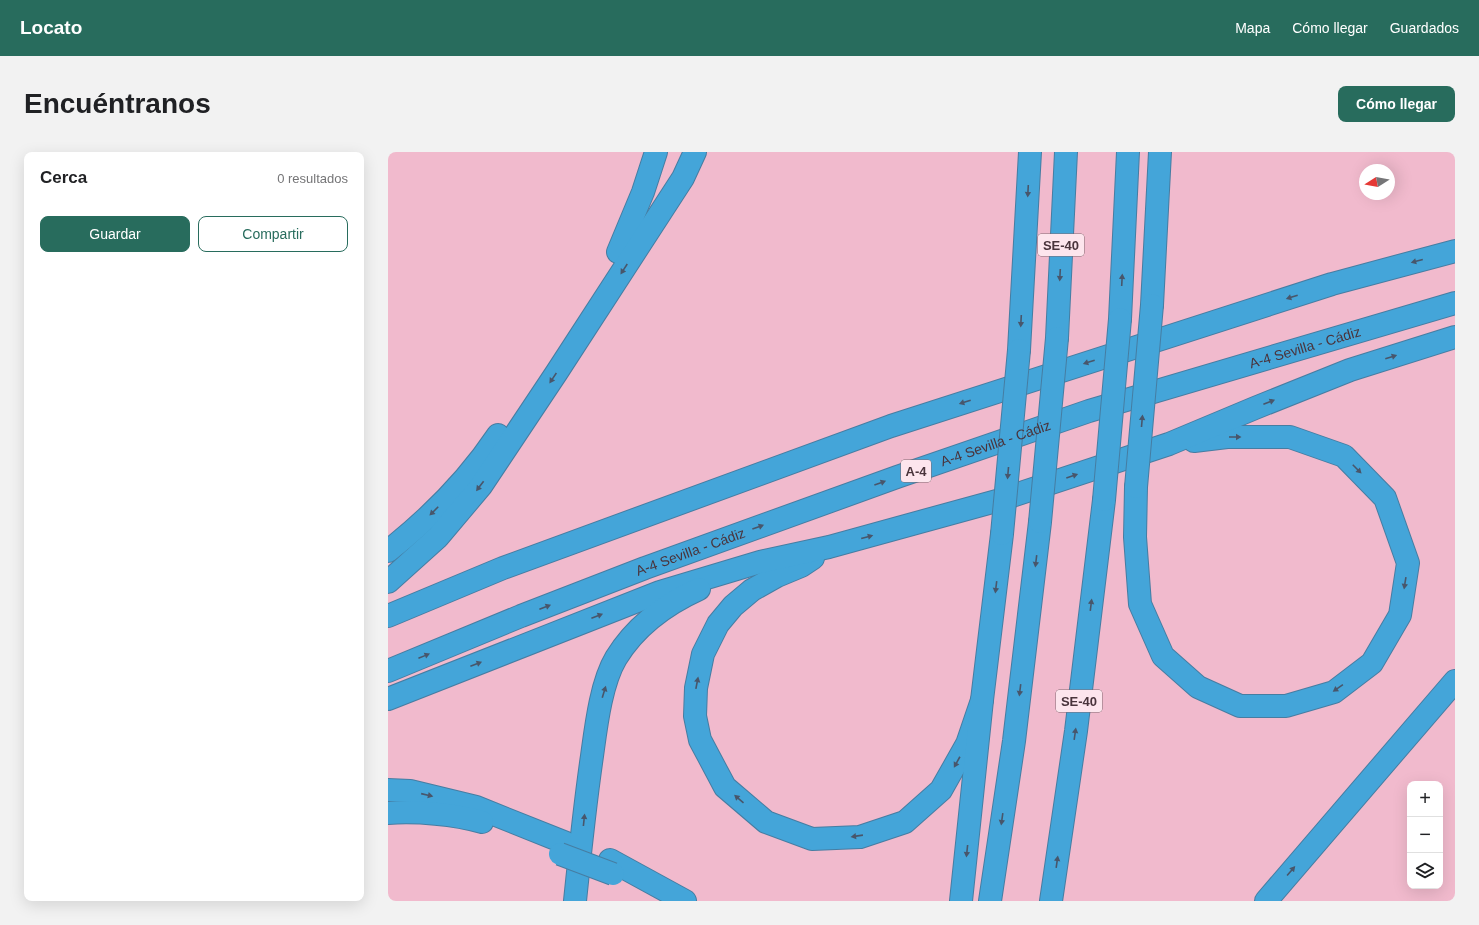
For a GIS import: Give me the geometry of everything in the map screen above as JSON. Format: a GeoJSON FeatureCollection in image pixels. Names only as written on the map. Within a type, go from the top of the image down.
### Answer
{"type":"FeatureCollection","features":[{"type":"Feature","properties":{"kind":"highway"},"geometry":{"type":"LineString","coordinates":[[618,252],[643,192],[656,152]]}},
{"type":"Feature","properties":{"kind":"highway"},"geometry":{"type":"LineString","coordinates":[[388,551],[417,528],[459,486],[494,441],[618,252],[638,230],[674,172],[692,152]]}},
{"type":"Feature","properties":{"kind":"highway"},"geometry":{"type":"LineString","coordinates":[[388,582],[438,537],[480,486],[557,372],[679,185],[695,152]]}},
{"type":"Feature","properties":{"kind":"highway"},"geometry":{"type":"LineString","coordinates":[[961,901],[982,700],[1002,534],[1019,350],[1030,152]]}},
{"type":"Feature","properties":{"kind":"highway","name":"SE-40"},"geometry":{"type":"LineString","coordinates":[[990,901],[1014,741],[1040,522],[1057,338],[1066,152]]}},
{"type":"Feature","properties":{"kind":"highway","name":"SE-40"},"geometry":{"type":"LineString","coordinates":[[1051,901],[1076,731],[1104,500],[1120,319],[1128,152]]}},
{"type":"Feature","properties":{"kind":"highway"},"geometry":{"type":"LineString","coordinates":[[1160,152],[1152,305],[1136,488],[1135,537],[1140,604],[1163,656],[1198,687],[1240,706],[1286,706],[1334,692],[1372,663],[1400,615],[1408,563],[1385,498],[1344,456],[1290,437],[1227,437],[1169,444]]}},
{"type":"Feature","properties":{"kind":"highway"},"geometry":{"type":"LineString","coordinates":[[388,616],[503,568],[891,426],[1332,284],[1455,251]]}},
{"type":"Feature","properties":{"kind":"highway","name":"A-4 Sevilla - Cádiz"},"geometry":{"type":"LineString","coordinates":[[388,671],[521,616],[645,568],[890,480],[1089,411],[1455,303]]}},
{"type":"Feature","properties":{"kind":"highway"},"geometry":{"type":"LineString","coordinates":[[388,699],[660,592],[760,562],[829,547],[1000,500],[1169,444],[1350,370],[1455,337]]}},
{"type":"Feature","properties":{"kind":"highway"},"geometry":{"type":"LineString","coordinates":[[829,547],[801,566],[777,576],[752,590],[733,606],[718,624],[703,654],[696,688],[695,716],[700,740],[725,787],[766,822],[812,839],[860,837],[905,822],[941,790],[967,744],[982,700]]}},
{"type":"Feature","properties":{"kind":"highway"},"geometry":{"type":"LineString","coordinates":[[575,901],[594,739],[600,704],[615,660],[629,640],[644,624],[688,594],[760,562]]}},
{"type":"Feature","properties":{"kind":"highway"},"geometry":{"type":"LineString","coordinates":[[1266,901],[1455,681]]}},
{"type":"Feature","properties":{"kind":"highway"},"geometry":{"type":"LineString","coordinates":[[388,790],[410,791],[476,807],[563,848]]}},
{"type":"Feature","properties":{"kind":"highway"},"geometry":{"type":"LineString","coordinates":[[388,813],[408,812],[472,819],[510,830],[612,867],[685,901]]}},
{"type":"Feature","properties":{"kind":"highway"},"geometry":{"type":"LineString","coordinates":[[612,867],[666,901]]}}]}
